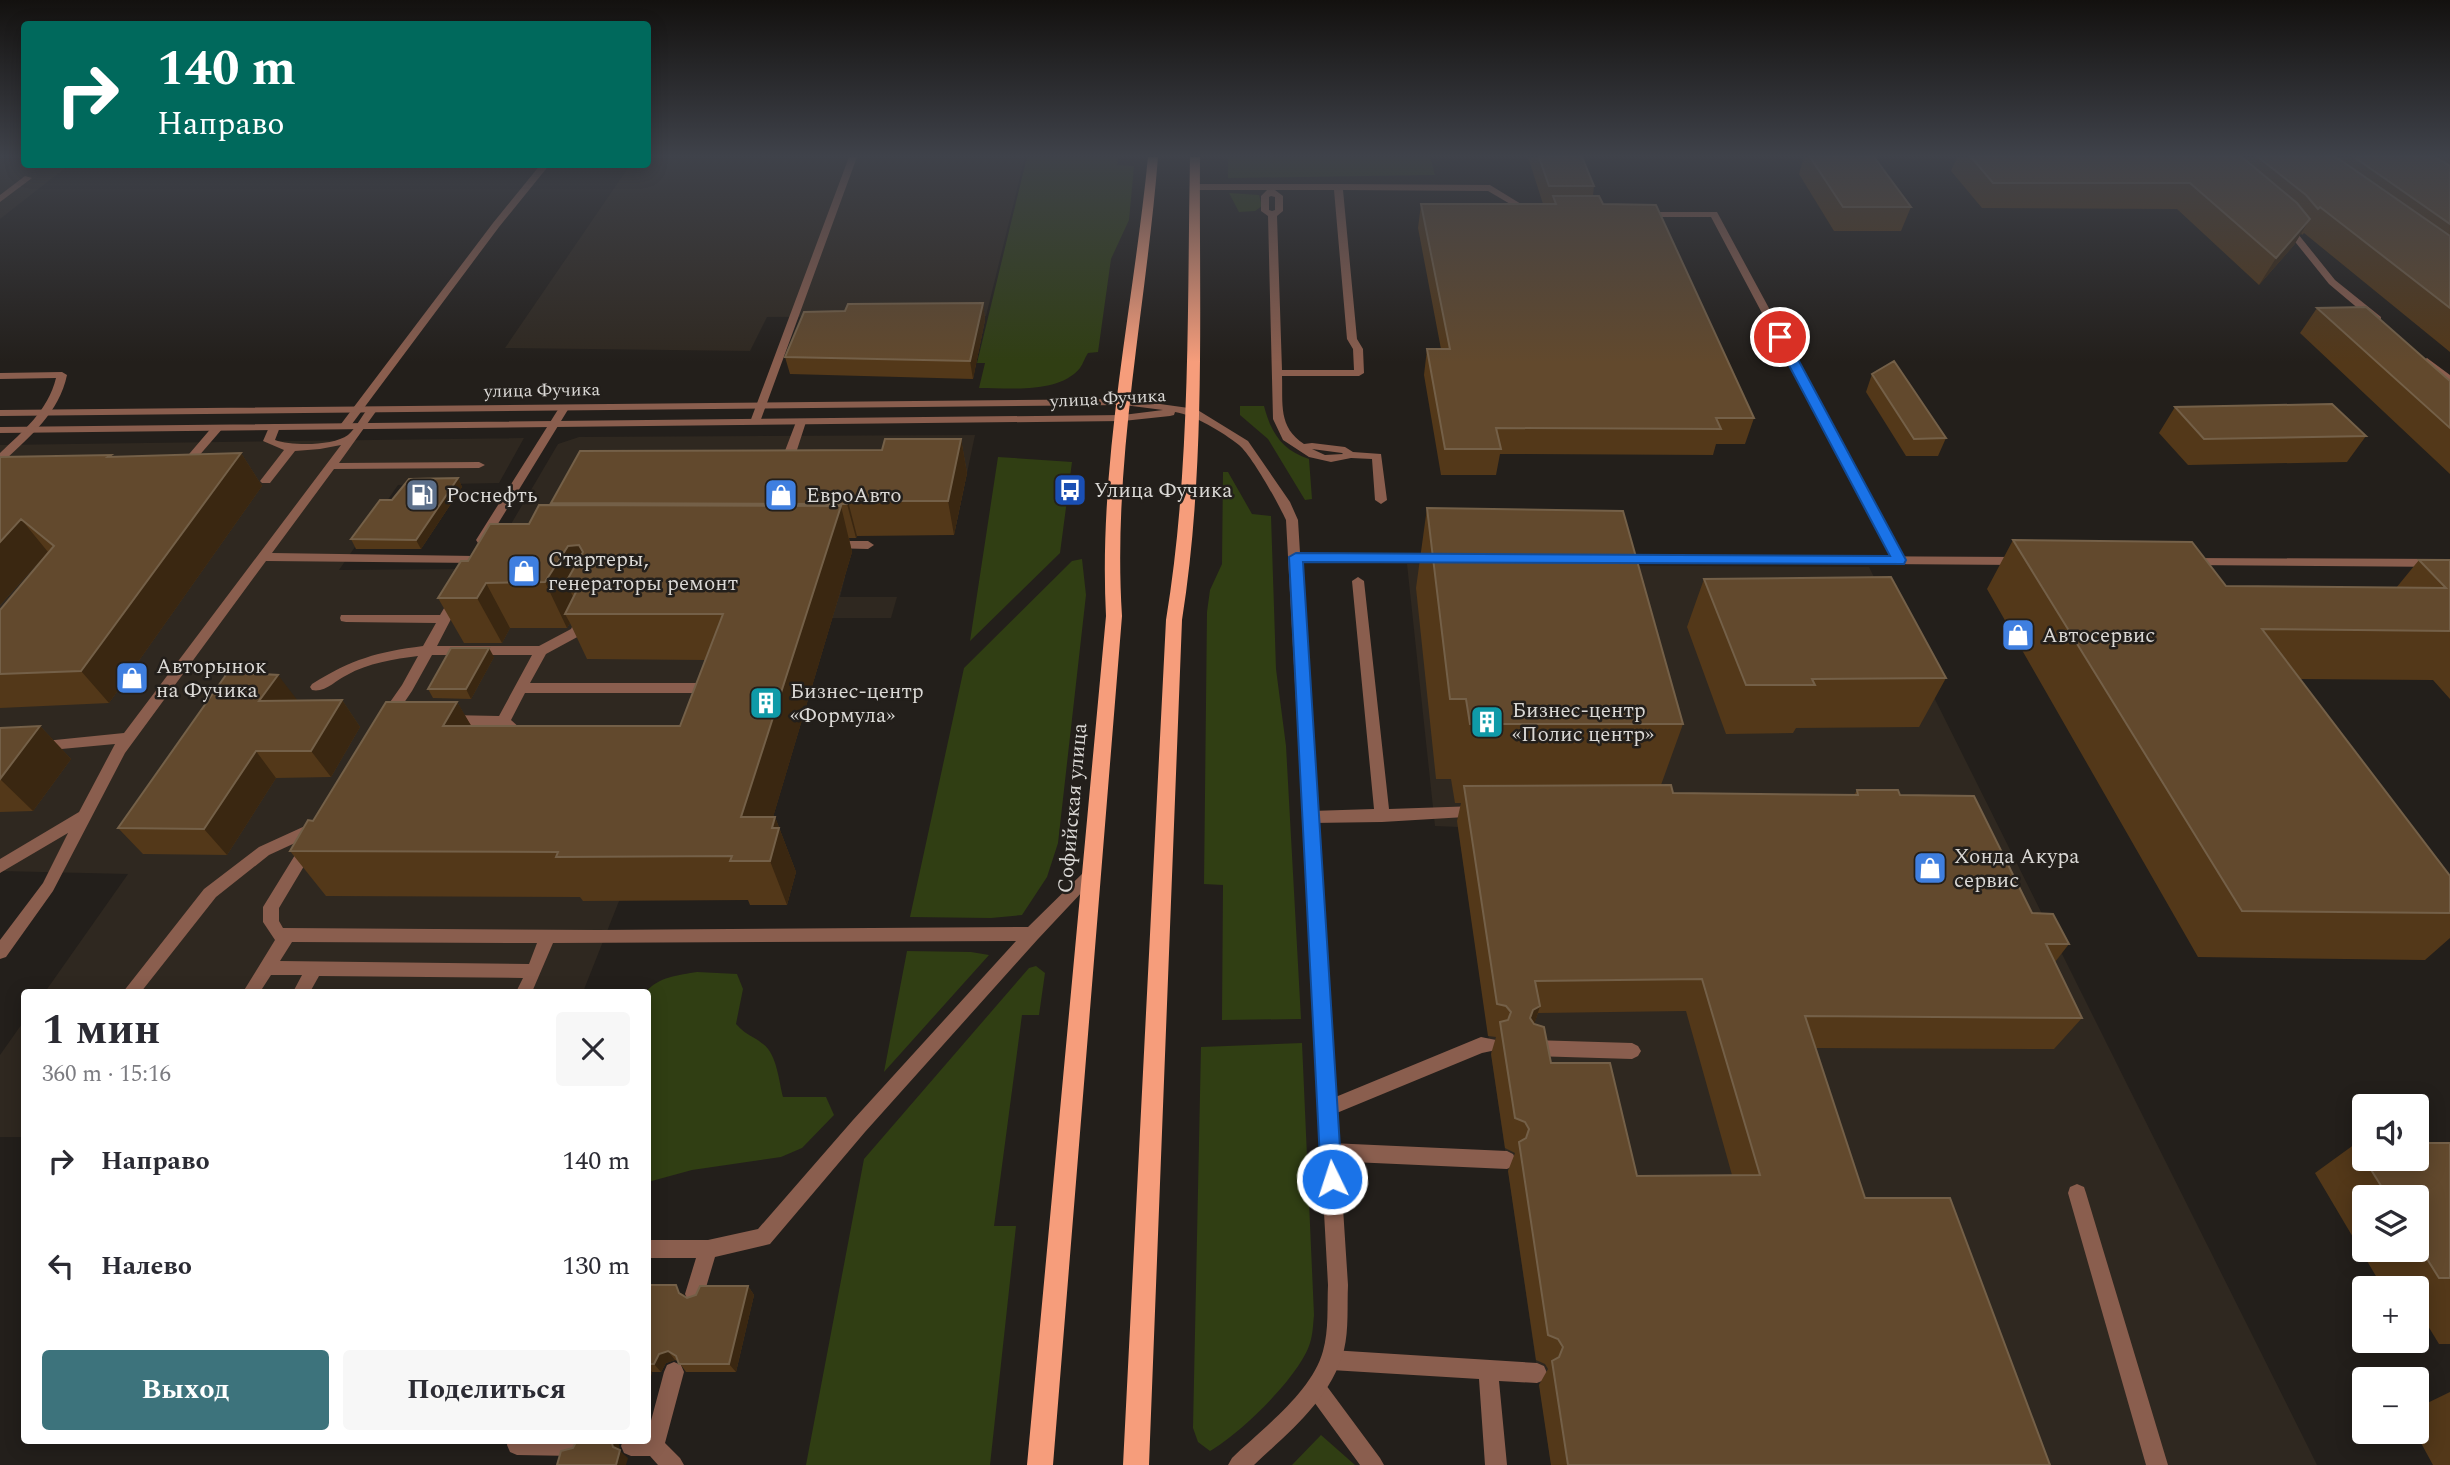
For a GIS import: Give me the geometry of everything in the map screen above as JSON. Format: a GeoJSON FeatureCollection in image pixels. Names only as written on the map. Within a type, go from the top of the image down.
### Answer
{"type":"FeatureCollection","features":[{"type":"Feature","properties":{"kind":"main road","name":"Софийская улица"},"geometry":{"type":"LineString","coordinates":[[1040,1465],[1114,616],[1111,565],[1124,402],[1145,225]]}},
{"type":"Feature","properties":{"kind":"main road"},"geometry":{"type":"LineString","coordinates":[[1136,1465],[1174,620],[1184,558],[1192,411],[1194,225]]}},
{"type":"Feature","properties":{"kind":"street"},"geometry":{"type":"LineString","coordinates":[[274,427],[269,441],[281,447],[324,446],[352,430],[357,410],[496,225]]}},
{"type":"Feature","properties":{"kind":"street"},"geometry":{"type":"LineString","coordinates":[[755,422],[828,225]]}},
{"type":"Feature","properties":{"kind":"street"},"geometry":{"type":"LineString","coordinates":[[1272,225],[1277,411],[1281,430],[1293,444],[1302,448],[1334,448],[1345,450],[1350,455],[1377,456],[1381,500]]}},
{"type":"Feature","properties":{"kind":"street"},"geometry":{"type":"LineString","coordinates":[[1276,373],[1359,373],[1358,349],[1352,339],[1342,225]]}},
{"type":"Feature","properties":{"kind":"street"},"geometry":{"type":"LineString","coordinates":[[1720,225],[1899,560]]}},
{"type":"Feature","properties":{"kind":"street"},"geometry":{"type":"LineString","coordinates":[[2286,225],[2332,282],[2386,327]]}},
{"type":"Feature","properties":{"kind":"street"},"geometry":{"type":"LineString","coordinates":[[2418,354],[2450,380]]}},
{"type":"Feature","properties":{"kind":"street"},"geometry":{"type":"LineString","coordinates":[[0,376],[62,376],[60,393],[47,413],[4,462]]}},
{"type":"Feature","properties":{"kind":"street","name":"улица Фучика"},"geometry":{"type":"LineString","coordinates":[[0,414],[1124,402],[1192,411]]}},
{"type":"Feature","properties":{"kind":"street"},"geometry":{"type":"LineString","coordinates":[[386,723],[564,408]]}},
{"type":"Feature","properties":{"kind":"street"},"geometry":{"type":"LineString","coordinates":[[0,952],[48,887],[128,738],[264,557],[330,466],[352,430],[372,410]]}},
{"type":"Feature","properties":{"kind":"street"},"geometry":{"type":"LineString","coordinates":[[1192,411],[1244,443],[1259,463],[1292,520],[1338,1285],[1337,1328],[1331,1360],[1316,1388],[1239,1465]]}},
{"type":"Feature","properties":{"kind":"street","name":"улица Фучика"},"geometry":{"type":"LineString","coordinates":[[0,430],[274,427],[352,430],[555,424],[1123,418],[1192,411]]}},
{"type":"Feature","properties":{"kind":"street"},"geometry":{"type":"LineString","coordinates":[[789,456],[802,422]]}},
{"type":"Feature","properties":{"kind":"street"},"geometry":{"type":"LineString","coordinates":[[173,463],[187,463],[217,428]]}},
{"type":"Feature","properties":{"kind":"street"},"geometry":{"type":"LineString","coordinates":[[265,481],[292,447]]}},
{"type":"Feature","properties":{"kind":"street"},"geometry":{"type":"LineString","coordinates":[[776,456],[803,456]]}},
{"type":"Feature","properties":{"kind":"street"},"geometry":{"type":"LineString","coordinates":[[330,466],[479,465]]}},
{"type":"Feature","properties":{"kind":"street"},"geometry":{"type":"LineString","coordinates":[[827,545],[868,545]]}},
{"type":"Feature","properties":{"kind":"street"},"geometry":{"type":"LineString","coordinates":[[264,557],[470,572]]}},
{"type":"Feature","properties":{"kind":"street"},"geometry":{"type":"LineString","coordinates":[[1296,557],[1453,558]]}},
{"type":"Feature","properties":{"kind":"street"},"geometry":{"type":"LineString","coordinates":[[1606,559],[2037,561]]}},
{"type":"Feature","properties":{"kind":"street"},"geometry":{"type":"LineString","coordinates":[[2175,562],[2450,563]]}},
{"type":"Feature","properties":{"kind":"street"},"geometry":{"type":"LineString","coordinates":[[1358,581],[1382,816]]}},
{"type":"Feature","properties":{"kind":"street"},"geometry":{"type":"LineString","coordinates":[[317,687],[352,666],[397,653],[428,649],[541,651],[576,632],[588,608]]}},
{"type":"Feature","properties":{"kind":"street"},"geometry":{"type":"LineString","coordinates":[[346,618],[443,619]]}},
{"type":"Feature","properties":{"kind":"street"},"geometry":{"type":"LineString","coordinates":[[503,721],[541,651]]}},
{"type":"Feature","properties":{"kind":"street"},"geometry":{"type":"LineString","coordinates":[[521,688],[704,688],[696,711]]}},
{"type":"Feature","properties":{"kind":"street"},"geometry":{"type":"LineString","coordinates":[[437,720],[503,721],[531,743],[545,743]]}},
{"type":"Feature","properties":{"kind":"street"},"geometry":{"type":"LineString","coordinates":[[26,748],[128,738]]}},
{"type":"Feature","properties":{"kind":"street"},"geometry":{"type":"LineString","coordinates":[[1311,817],[1491,812]]}},
{"type":"Feature","properties":{"kind":"street"},"geometry":{"type":"LineString","coordinates":[[0,867],[84,817]]}},
{"type":"Feature","properties":{"kind":"street"},"geometry":{"type":"LineString","coordinates":[[133,989],[210,893],[264,850],[324,819],[271,907],[271,922],[279,935],[1032,934]]}},
{"type":"Feature","properties":{"kind":"street"},"geometry":{"type":"LineString","coordinates":[[651,1249],[708,1249],[763,1237],[1032,934],[1091,874]]}},
{"type":"Feature","properties":{"kind":"street"},"geometry":{"type":"LineString","coordinates":[[253,989],[287,936]]}},
{"type":"Feature","properties":{"kind":"street"},"geometry":{"type":"LineString","coordinates":[[525,989],[548,936]]}},
{"type":"Feature","properties":{"kind":"street"},"geometry":{"type":"LineString","coordinates":[[267,968],[534,971]]}},
{"type":"Feature","properties":{"kind":"street"},"geometry":{"type":"LineString","coordinates":[[303,989],[314,969]]}},
{"type":"Feature","properties":{"kind":"street"},"geometry":{"type":"LineString","coordinates":[[1327,1109],[1481,1045],[1490,1045]]}},
{"type":"Feature","properties":{"kind":"street"},"geometry":{"type":"LineString","coordinates":[[1531,1048],[1632,1051]]}},
{"type":"Feature","properties":{"kind":"street"},"geometry":{"type":"LineString","coordinates":[[1330,1152],[1507,1160]]}},
{"type":"Feature","properties":{"kind":"street"},"geometry":{"type":"LineString","coordinates":[[2077,1193],[2157,1465]]}},
{"type":"Feature","properties":{"kind":"street"},"geometry":{"type":"LineString","coordinates":[[695,1294],[708,1249]]}},
{"type":"Feature","properties":{"kind":"street"},"geometry":{"type":"LineString","coordinates":[[1331,1360],[1537,1373]]}},
{"type":"Feature","properties":{"kind":"street"},"geometry":{"type":"LineString","coordinates":[[1488,1370],[1496,1465]]}},
{"type":"Feature","properties":{"kind":"street"},"geometry":{"type":"LineString","coordinates":[[654,1446],[674,1372]]}},
{"type":"Feature","properties":{"kind":"street"},"geometry":{"type":"LineString","coordinates":[[1316,1388],[1373,1465]]}},
{"type":"Feature","properties":{"kind":"street"},"geometry":{"type":"LineString","coordinates":[[517,1444],[574,1446]]}},
{"type":"Feature","properties":{"kind":"street"},"geometry":{"type":"LineString","coordinates":[[631,1446],[654,1446],[673,1465]]}},
{"type":"Feature","properties":{"kind":"shaded area"},"geometry":{"type":"Polygon","coordinates":[[[589,225],[1008,225],[986,316],[767,317],[750,351],[505,348],[589,225]]]}},
{"type":"Feature","properties":{"kind":"shaded area"},"geometry":{"type":"Polygon","coordinates":[[[975,435],[954,535],[504,536],[558,444],[579,437],[975,435]]]}},
{"type":"Feature","properties":{"kind":"shaded area"},"geometry":{"type":"Polygon","coordinates":[[[524,438],[499,483],[398,485],[339,570],[463,569],[845,577],[840,597],[897,597],[891,618],[832,618],[621,896],[584,989],[47,989],[128,874],[0,871],[0,445],[524,438]]]}},
{"type":"Feature","properties":{"kind":"shaded area"},"geometry":{"type":"Polygon","coordinates":[[[1407,564],[1869,567],[2317,1465],[1551,1465],[1458,827],[1435,826],[1407,564]]]}},
{"type":"Feature","properties":{"kind":"shaded area"},"geometry":{"type":"Polygon","coordinates":[[[21,1025],[21,1137],[0,1137],[0,1055],[21,1025]]]}},
{"type":"Feature","properties":{"kind":"green space"},"geometry":{"type":"Polygon","coordinates":[[[1010,225],[1127,225],[1111,259],[1098,352],[1088,353],[1080,368],[1071,376],[1060,382],[1033,388],[979,388],[985,363],[977,363],[1010,225]]]}},
{"type":"Feature","properties":{"kind":"green space"},"geometry":{"type":"Polygon","coordinates":[[[1240,406],[1264,406],[1279,439],[1292,451],[1309,459],[1312,499],[1305,500],[1268,439],[1240,415],[1240,406]]]}},
{"type":"Feature","properties":{"kind":"green space"},"geometry":{"type":"Polygon","coordinates":[[[998,457],[1072,462],[1060,553],[970,641],[998,457]]]}},
{"type":"Feature","properties":{"kind":"green space"},"geometry":{"type":"Polygon","coordinates":[[[1223,472],[1228,472],[1252,514],[1271,516],[1276,669],[1286,746],[1301,1019],[1222,1020],[1223,885],[1204,884],[1207,612],[1210,590],[1222,564],[1223,472]]]}},
{"type":"Feature","properties":{"kind":"green space"},"geometry":{"type":"Polygon","coordinates":[[[1082,559],[1086,595],[1058,843],[1047,877],[1022,915],[991,918],[910,917],[964,668],[1072,561],[1082,559]]]}},
{"type":"Feature","properties":{"kind":"green space"},"geometry":{"type":"Polygon","coordinates":[[[907,951],[971,952],[989,955],[884,1072],[907,951]]]}},
{"type":"Feature","properties":{"kind":"green space"},"geometry":{"type":"Polygon","coordinates":[[[1036,966],[1045,973],[1039,1015],[1022,1015],[994,1226],[1016,1226],[990,1465],[806,1465],[864,1159],[1029,968],[1036,966]]]}},
{"type":"Feature","properties":{"kind":"green space"},"geometry":{"type":"Polygon","coordinates":[[[697,972],[737,974],[743,989],[736,1024],[768,1049],[779,1076],[783,1097],[826,1097],[834,1115],[802,1148],[781,1157],[692,1170],[651,1181],[649,989],[656,983],[697,972]]]}},
{"type":"Feature","properties":{"kind":"green space"},"geometry":{"type":"Polygon","coordinates":[[[1302,1043],[1314,1315],[1311,1340],[1294,1371],[1268,1403],[1237,1432],[1210,1451],[1198,1442],[1193,1428],[1201,1047],[1302,1043]]]}},
{"type":"Feature","properties":{"kind":"green space"},"geometry":{"type":"Polygon","coordinates":[[[1321,1435],[1355,1465],[1292,1465],[1321,1435]]]}},
{"type":"Feature","properties":{"kind":"building"},"geometry":{"type":"Polygon","coordinates":[[[1425,225],[1665,225],[1754,418],[1716,418],[1721,429],[1496,428],[1501,449],[1445,449],[1427,349],[1450,349],[1425,225]]]}},
{"type":"Feature","properties":{"kind":"building"},"geometry":{"type":"Polygon","coordinates":[[[2239,225],[2304,225],[2276,258],[2239,225]]]}},
{"type":"Feature","properties":{"kind":"building"},"geometry":{"type":"Polygon","coordinates":[[[2344,225],[2435,225],[2450,236],[2450,308],[2344,225]]]}},
{"type":"Feature","properties":{"kind":"building"},"geometry":{"type":"Polygon","coordinates":[[[983,303],[970,361],[785,357],[804,312],[845,311],[848,304],[983,303]]]}},
{"type":"Feature","properties":{"kind":"building"},"geometry":{"type":"Polygon","coordinates":[[[2366,307],[2450,381],[2450,428],[2317,308],[2366,307]]]}},
{"type":"Feature","properties":{"kind":"building"},"geometry":{"type":"Polygon","coordinates":[[[1894,361],[1946,438],[1914,439],[1872,374],[1894,361]]]}},
{"type":"Feature","properties":{"kind":"building"},"geometry":{"type":"Polygon","coordinates":[[[2332,404],[2366,436],[2204,439],[2175,407],[2332,404]]]}},
{"type":"Feature","properties":{"kind":"building"},"geometry":{"type":"Polygon","coordinates":[[[885,439],[961,439],[948,501],[848,501],[847,504],[551,503],[580,451],[882,450],[885,439]]]}},
{"type":"Feature","properties":{"kind":"building"},"geometry":{"type":"Polygon","coordinates":[[[241,453],[81,671],[0,674],[0,610],[54,546],[21,519],[0,542],[0,457],[241,453]]]}},
{"type":"Feature","properties":{"kind":"building"},"geometry":{"type":"Polygon","coordinates":[[[458,478],[416,540],[351,539],[380,500],[392,500],[409,479],[458,478]]]}},
{"type":"Feature","properties":{"kind":"building"},"geometry":{"type":"Polygon","coordinates":[[[539,505],[841,506],[741,817],[775,817],[772,828],[779,828],[770,861],[730,861],[732,856],[556,857],[558,852],[290,851],[308,820],[313,821],[386,702],[457,702],[443,726],[680,726],[723,614],[565,614],[581,582],[566,582],[583,552],[579,545],[568,546],[545,582],[486,583],[477,598],[438,598],[461,561],[468,561],[490,524],[529,524],[539,505]]]}},
{"type":"Feature","properties":{"kind":"building"},"geometry":{"type":"Polygon","coordinates":[[[1427,508],[1623,511],[1683,724],[1470,724],[1466,699],[1450,699],[1427,508]]]}},
{"type":"Feature","properties":{"kind":"building"},"geometry":{"type":"Polygon","coordinates":[[[2013,540],[2192,542],[2226,586],[2446,588],[2419,560],[2450,560],[2450,631],[2262,629],[2450,876],[2450,913],[2242,911],[2013,540]]]}},
{"type":"Feature","properties":{"kind":"building"},"geometry":{"type":"Polygon","coordinates":[[[1891,577],[1946,678],[1812,679],[1815,685],[1746,685],[1704,579],[1891,577]]]}},
{"type":"Feature","properties":{"kind":"building"},"geometry":{"type":"Polygon","coordinates":[[[451,648],[489,648],[466,689],[428,689],[451,648]]]}},
{"type":"Feature","properties":{"kind":"building"},"geometry":{"type":"Polygon","coordinates":[[[228,672],[278,675],[259,701],[342,700],[311,751],[256,751],[204,829],[118,828],[228,672]]]}},
{"type":"Feature","properties":{"kind":"building"},"geometry":{"type":"Polygon","coordinates":[[[40,726],[0,779],[0,728],[40,726]]]}},
{"type":"Feature","properties":{"kind":"building"},"geometry":{"type":"Polygon","coordinates":[[[1671,785],[1673,793],[1858,795],[1857,790],[1898,790],[1900,795],[1974,796],[2032,913],[2053,914],[2069,944],[2046,944],[2082,1018],[1805,1016],[1865,1198],[1950,1198],[2050,1465],[1568,1465],[1552,1361],[1559,1357],[1563,1347],[1558,1339],[1548,1335],[1519,1142],[1526,1138],[1529,1129],[1525,1122],[1515,1118],[1500,1022],[1508,1020],[1511,1012],[1506,1006],[1497,1004],[1464,786],[1671,785]],[[1702,979],[1535,981],[1540,1006],[1533,1010],[1530,1018],[1534,1024],[1544,1027],[1551,1063],[1610,1063],[1637,1176],[1760,1175],[1702,979]]]}},
{"type":"Feature","properties":{"kind":"building"},"geometry":{"type":"Polygon","coordinates":[[[2429,1143],[2450,1143],[2450,1278],[2439,1278],[2429,1262],[2429,1185],[2381,1185],[2372,1171],[2429,1171],[2429,1143]]]}},
{"type":"Feature","properties":{"kind":"building"},"geometry":{"type":"Polygon","coordinates":[[[651,1285],[676,1285],[679,1293],[687,1298],[696,1295],[700,1286],[748,1286],[729,1364],[679,1364],[676,1356],[668,1351],[659,1354],[654,1364],[651,1364],[651,1285]]]}},
{"type":"Feature","properties":{"kind":"building"},"geometry":{"type":"Polygon","coordinates":[[[575,1444],[612,1444],[620,1450],[616,1465],[557,1465],[561,1451],[573,1448],[575,1444]]]}},
{"type":"Feature","properties":{"kind":"place","name":"Улица Фучика"},"geometry":{"type":"Point","coordinates":[1070,490]}},
{"type":"Feature","properties":{"kind":"place","name":"Роснефть"},"geometry":{"type":"Point","coordinates":[422,495]}},
{"type":"Feature","properties":{"kind":"place","name":"ЕвроАвто"},"geometry":{"type":"Point","coordinates":[781,495]}},
{"type":"Feature","properties":{"kind":"place","name":"Стартеры, генераторы ремонт"},"geometry":{"type":"Point","coordinates":[524,571]}},
{"type":"Feature","properties":{"kind":"place","name":"Автосервис"},"geometry":{"type":"Point","coordinates":[2018,635]}},
{"type":"Feature","properties":{"kind":"place","name":"Авторынок на Фучика"},"geometry":{"type":"Point","coordinates":[132,678]}},
{"type":"Feature","properties":{"kind":"place","name":"Бизнес-центр «Формула»"},"geometry":{"type":"Point","coordinates":[766,703]}},
{"type":"Feature","properties":{"kind":"place","name":"Бизнес-центр «Полис центр»"},"geometry":{"type":"Point","coordinates":[1487,722]}},
{"type":"Feature","properties":{"kind":"place","name":"Хонда Акура сервис"},"geometry":{"type":"Point","coordinates":[1930,868]}},
{"type":"Feature","properties":{"kind":"route"},"geometry":{"type":"LineString","coordinates":[[1332,1179],[1296,557],[1899,560],[1780,337]]}}]}
